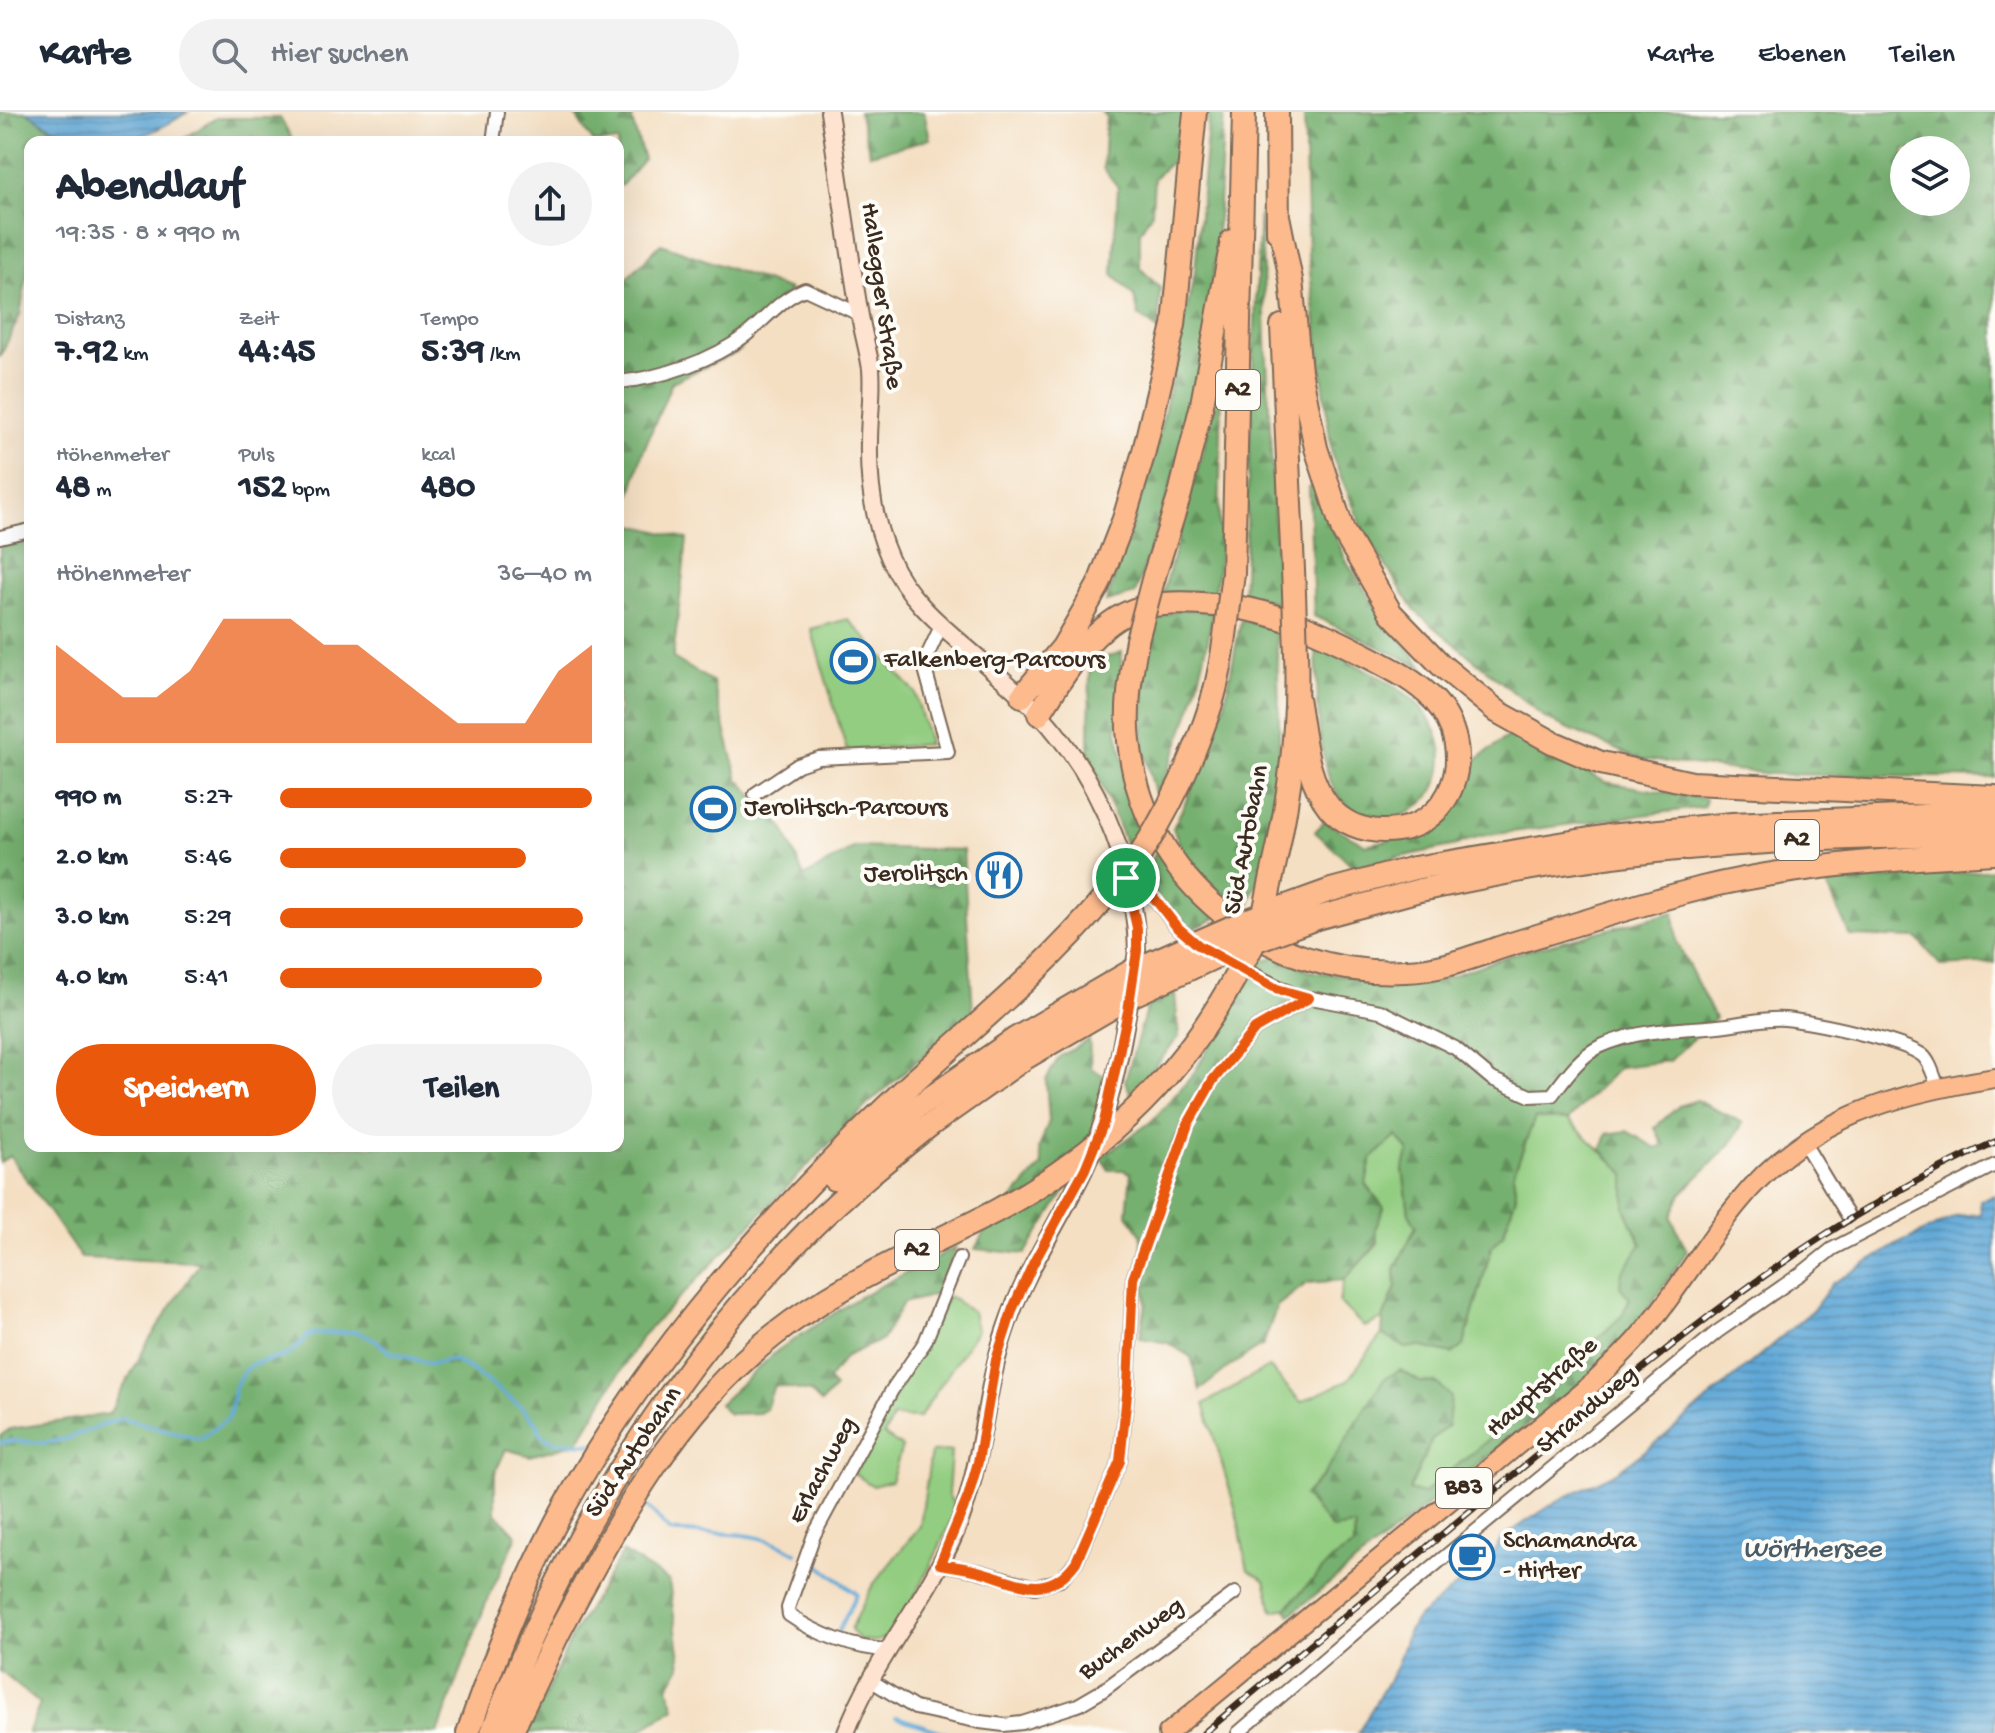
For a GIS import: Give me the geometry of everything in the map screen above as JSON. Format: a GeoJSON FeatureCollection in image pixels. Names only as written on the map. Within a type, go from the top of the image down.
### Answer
{"type":"FeatureCollection","features":[{"type":"Feature","properties":{"kind":"highway"},"geometry":{"type":"LineString","coordinates":[[1022,696],[1063,647],[1098,586],[1124,519],[1143,455],[1174,325],[1195,112]]}},
{"type":"Feature","properties":{"kind":"highway","name":"Süd Autobahn"},"geometry":{"type":"LineString","coordinates":[[468,1733],[515,1611],[565,1505],[603,1442],[657,1365],[718,1287],[859,1132],[917,1108],[1050,957],[1078,930],[1138,858],[1164,815],[1186,769],[1212,699],[1233,574],[1244,112]]}},
{"type":"Feature","properties":{"kind":"highway","name":"Süd Autobahn"},"geometry":{"type":"LineString","coordinates":[[511,1733],[559,1632],[605,1547],[655,1464],[710,1394],[773,1335],[847,1287],[1038,1186],[1103,1141],[1133,1114],[1181,1059],[1220,1004],[1259,932],[1287,815],[1297,698],[1278,216],[1277,112]]}},
{"type":"Feature","properties":{"kind":"highway"},"geometry":{"type":"LineString","coordinates":[[1241,205],[1225,270],[1222,304],[1202,404],[1180,494],[1137,640],[1127,709],[1129,743],[1142,801],[1176,865],[1211,904],[1250,934],[1315,963],[1345,969],[1408,971],[1449,965],[1704,888],[1845,864],[1995,853]]}},
{"type":"Feature","properties":{"kind":"highway"},"geometry":{"type":"LineString","coordinates":[[1278,216],[1291,280],[1300,371],[1316,448],[1343,531],[1391,613],[1441,665],[1498,712],[1552,742],[1601,763],[1692,783],[1784,789],[1891,805],[1995,797]]}},
{"type":"Feature","properties":{"kind":"highway"},"geometry":{"type":"LineString","coordinates":[[1039,714],[1071,664],[1090,642],[1128,614],[1146,606],[1188,602],[1252,611],[1316,631],[1340,642],[1401,674],[1436,703],[1456,741],[1458,758],[1451,789],[1438,809],[1422,823],[1399,831],[1367,831],[1339,816],[1324,799],[1310,770],[1297,698]]}},
{"type":"Feature","properties":{"kind":"highway","name":"A2"},"geometry":{"type":"LineString","coordinates":[[1417,879],[1608,836],[1891,805],[1995,813]]}},
{"type":"Feature","properties":{"kind":"highway","name":"A2"},"geometry":{"type":"LineString","coordinates":[[492,1733],[537,1621],[570,1554],[611,1481],[699,1354],[763,1279],[852,1190],[917,1108],[1015,1039],[1130,972],[1248,920],[1331,890],[1668,850],[1803,839],[1995,834]]}},
{"type":"Feature","properties":{"kind":"main road","name":"Hallegger Straße"},"geometry":{"type":"LineString","coordinates":[[829,112],[859,314],[871,367],[873,396],[869,480],[874,517],[881,539],[900,580],[941,626],[1022,696],[1066,746],[1095,792],[1116,839],[1137,928],[1137,951],[1128,1011],[1104,1122],[1085,1169],[1033,1264],[1013,1308],[996,1360],[971,1486],[956,1530],[940,1564],[870,1680],[846,1733]]}},
{"type":"Feature","properties":{"kind":"main road","name":"B83"},"geometry":{"type":"LineString","coordinates":[[1938,1087],[1995,1078]]}},
{"type":"Feature","properties":{"kind":"main road","name":"Hauptstraße"},"geometry":{"type":"LineString","coordinates":[[1168,1733],[1594,1382],[1642,1333],[1715,1232],[1753,1186],[1804,1143],[1830,1126],[1870,1107],[1938,1087]]}},
{"type":"Feature","properties":{"kind":"street"},"geometry":{"type":"LineString","coordinates":[[494,136],[497,112]]}},
{"type":"Feature","properties":{"kind":"street"},"geometry":{"type":"LineString","coordinates":[[624,381],[681,368],[719,352],[746,335],[792,295],[805,289],[859,314]]}},
{"type":"Feature","properties":{"kind":"street"},"geometry":{"type":"LineString","coordinates":[[0,537],[24,531]]}},
{"type":"Feature","properties":{"kind":"street"},"geometry":{"type":"LineString","coordinates":[[755,794],[798,765],[819,758],[948,752],[925,669],[941,626]]}},
{"type":"Feature","properties":{"kind":"street"},"geometry":{"type":"LineString","coordinates":[[1126,878],[1155,899],[1176,926],[1198,945],[1277,989],[1380,1011],[1455,1048],[1492,1079],[1530,1096],[1552,1095],[1573,1068],[1596,1048],[1627,1036],[1667,1028],[1783,1019],[1856,1033],[1913,1050],[1926,1058],[1938,1087]]}},
{"type":"Feature","properties":{"kind":"street"},"geometry":{"type":"LineString","coordinates":[[940,1564],[1035,1587],[1060,1580],[1076,1562],[1120,1461],[1128,1397],[1133,1279],[1188,1124],[1213,1080],[1255,1029],[1309,998]]}},
{"type":"Feature","properties":{"kind":"street"},"geometry":{"type":"LineString","coordinates":[[1804,1143],[1848,1216]]}},
{"type":"Feature","properties":{"kind":"street","name":"Strandweg"},"geometry":{"type":"LineString","coordinates":[[1238,1733],[1407,1588],[1717,1332],[1832,1249],[1995,1165]]}},
{"type":"Feature","properties":{"kind":"street","name":"Erlachweg"},"geometry":{"type":"LineString","coordinates":[[888,1650],[871,1650],[830,1636],[789,1615],[788,1608],[814,1535],[892,1390],[925,1342],[959,1258]]}},
{"type":"Feature","properties":{"kind":"street","name":"Buchenweg"},"geometry":{"type":"LineString","coordinates":[[870,1680],[915,1708],[980,1722],[1004,1725],[1022,1723],[1078,1705],[1102,1691],[1235,1593]]}},
{"type":"Feature","properties":{"kind":"green space"},"geometry":{"type":"Polygon","coordinates":[[[0,112],[27,112],[61,136],[24,136],[24,292],[20,315],[0,357],[0,112]]]}},
{"type":"Feature","properties":{"kind":"green space"},"geometry":{"type":"Polygon","coordinates":[[[573,112],[634,112],[632,121],[644,159],[624,182],[624,136],[589,136],[573,112]]]}},
{"type":"Feature","properties":{"kind":"green space"},"geometry":{"type":"Polygon","coordinates":[[[859,112],[924,112],[930,139],[870,154],[859,112]]]}},
{"type":"Feature","properties":{"kind":"green space"},"geometry":{"type":"Polygon","coordinates":[[[1102,112],[1186,112],[1180,154],[1154,178],[1152,212],[1140,232],[1140,268],[1160,288],[1158,330],[1139,316],[1134,296],[1113,274],[1118,187],[1103,168],[1106,116],[1102,112]]]}},
{"type":"Feature","properties":{"kind":"green space"},"geometry":{"type":"Polygon","coordinates":[[[1209,112],[1224,112],[1212,290],[1198,380],[1174,473],[1135,594],[1106,602],[1153,463],[1195,272],[1209,112]]]}},
{"type":"Feature","properties":{"kind":"green space"},"geometry":{"type":"Polygon","coordinates":[[[1304,112],[1995,112],[1995,778],[1770,774],[1639,759],[1546,719],[1415,611],[1365,533],[1332,456],[1308,255],[1304,112]]]}},
{"type":"Feature","properties":{"kind":"green space"},"geometry":{"type":"Polygon","coordinates":[[[216,118],[280,118],[290,136],[188,136],[216,118]]]}},
{"type":"Feature","properties":{"kind":"green space"},"geometry":{"type":"Polygon","coordinates":[[[1260,208],[1278,602],[1243,597],[1260,208]]]}},
{"type":"Feature","properties":{"kind":"green space"},"geometry":{"type":"Polygon","coordinates":[[[661,244],[790,290],[738,352],[672,382],[642,454],[624,518],[624,281],[661,244]]]}},
{"type":"Feature","properties":{"kind":"green space"},"geometry":{"type":"Polygon","coordinates":[[[1222,382],[1219,522],[1222,542],[1215,593],[1163,593],[1222,382]]]}},
{"type":"Feature","properties":{"kind":"green space"},"geometry":{"type":"Polygon","coordinates":[[[1316,486],[1345,559],[1384,620],[1424,668],[1314,616],[1309,487],[1316,486]]]}},
{"type":"Feature","properties":{"kind":"green space"},"geometry":{"type":"Polygon","coordinates":[[[624,522],[687,539],[673,658],[713,682],[738,779],[783,827],[804,877],[855,847],[963,850],[973,1012],[867,1105],[641,1337],[577,1443],[530,1456],[506,1449],[495,1473],[495,1512],[517,1536],[486,1603],[438,1733],[28,1733],[40,1704],[0,1671],[0,1436],[10,1429],[109,1414],[148,1342],[200,1262],[81,1258],[10,1156],[0,1162],[0,544],[24,539],[24,1152],[624,1152],[624,522]]]}},
{"type":"Feature","properties":{"kind":"green space"},"geometry":{"type":"Polygon","coordinates":[[[1181,609],[1213,612],[1191,707],[1156,797],[1143,747],[1145,645],[1156,619],[1181,609]]]}},
{"type":"Feature","properties":{"kind":"green space","name":"Falkenberg-Parcours"},"geometry":{"type":"Polygon","coordinates":[[[848,619],[915,692],[929,744],[847,751],[811,629],[848,619]]]}},
{"type":"Feature","properties":{"kind":"green space"},"geometry":{"type":"Polygon","coordinates":[[[1241,620],[1276,629],[1279,716],[1276,803],[1263,865],[1248,906],[1219,891],[1186,859],[1173,828],[1202,767],[1225,702],[1241,620]]]}},
{"type":"Feature","properties":{"kind":"green space"},"geometry":{"type":"Polygon","coordinates":[[[1316,645],[1399,689],[1421,708],[1438,736],[1442,763],[1436,786],[1422,804],[1402,815],[1380,819],[1358,812],[1338,795],[1331,782],[1321,745],[1316,645]]]}},
{"type":"Feature","properties":{"kind":"green space"},"geometry":{"type":"Polygon","coordinates":[[[1122,652],[1117,731],[1143,824],[1127,847],[1089,754],[1090,663],[1122,652]]]}},
{"type":"Feature","properties":{"kind":"green space"},"geometry":{"type":"Polygon","coordinates":[[[1512,733],[1605,782],[1706,799],[1704,807],[1480,836],[1456,845],[1354,867],[1315,832],[1324,821],[1366,845],[1427,831],[1458,803],[1471,764],[1512,733]]]}},
{"type":"Feature","properties":{"kind":"green space"},"geometry":{"type":"Polygon","coordinates":[[[1158,850],[1216,918],[1188,932],[1162,903],[1142,874],[1158,850]]]}},
{"type":"Feature","properties":{"kind":"green space"},"geometry":{"type":"Polygon","coordinates":[[[1995,870],[1995,963],[1941,966],[1917,938],[1850,936],[1826,883],[1995,870]]]}},
{"type":"Feature","properties":{"kind":"green space"},"geometry":{"type":"Polygon","coordinates":[[[1674,912],[1677,942],[1715,1018],[1669,1061],[1619,1067],[1568,1120],[1535,1118],[1513,1174],[1516,1196],[1503,1234],[1492,1246],[1464,1345],[1452,1354],[1419,1346],[1406,1348],[1382,1334],[1383,1319],[1396,1287],[1395,1269],[1416,1226],[1409,1213],[1403,1169],[1409,1151],[1397,1136],[1371,1159],[1366,1184],[1384,1208],[1375,1229],[1378,1243],[1344,1280],[1307,1283],[1277,1306],[1263,1345],[1200,1390],[1191,1357],[1168,1343],[1140,1338],[1146,1304],[1141,1234],[1127,1213],[1131,1173],[1109,1170],[1101,1158],[1152,1121],[1193,1075],[1258,962],[1277,956],[1309,971],[1425,985],[1513,954],[1674,912]]]}},
{"type":"Feature","properties":{"kind":"green space"},"geometry":{"type":"Polygon","coordinates":[[[1175,994],[1179,1037],[1131,1095],[1125,1081],[1147,1007],[1175,994]]]}},
{"type":"Feature","properties":{"kind":"green space"},"geometry":{"type":"Polygon","coordinates":[[[1089,1040],[1091,1068],[1109,1079],[1072,1180],[1025,1254],[975,1249],[984,1232],[1042,1165],[1039,1148],[1049,1121],[1046,1080],[1059,1057],[1089,1040]]]}},
{"type":"Feature","properties":{"kind":"green space"},"geometry":{"type":"Polygon","coordinates":[[[1696,1100],[1743,1123],[1730,1145],[1681,1194],[1671,1217],[1687,1251],[1640,1321],[1585,1379],[1290,1615],[1286,1608],[1332,1560],[1354,1546],[1355,1526],[1332,1529],[1304,1496],[1325,1473],[1383,1380],[1400,1370],[1420,1382],[1437,1383],[1451,1397],[1448,1425],[1432,1439],[1409,1490],[1423,1494],[1576,1367],[1597,1339],[1622,1316],[1630,1298],[1620,1287],[1621,1275],[1641,1244],[1625,1208],[1625,1174],[1602,1150],[1607,1134],[1627,1131],[1656,1148],[1663,1145],[1655,1127],[1679,1106],[1696,1100]]]}},
{"type":"Feature","properties":{"kind":"green space"},"geometry":{"type":"Polygon","coordinates":[[[1535,1117],[1568,1120],[1625,1173],[1625,1208],[1641,1244],[1621,1275],[1630,1298],[1622,1316],[1597,1339],[1576,1367],[1423,1494],[1409,1491],[1432,1439],[1448,1425],[1437,1383],[1420,1382],[1400,1370],[1325,1473],[1304,1496],[1355,1526],[1354,1546],[1332,1560],[1286,1608],[1273,1611],[1265,1580],[1248,1570],[1236,1511],[1204,1404],[1269,1367],[1301,1402],[1347,1381],[1382,1334],[1406,1348],[1419,1346],[1452,1354],[1464,1345],[1492,1246],[1503,1234],[1516,1196],[1513,1175],[1535,1117]]]}},
{"type":"Feature","properties":{"kind":"green space"},"geometry":{"type":"Polygon","coordinates":[[[1397,1135],[1409,1151],[1403,1170],[1409,1213],[1417,1226],[1395,1269],[1396,1287],[1383,1319],[1364,1327],[1339,1302],[1344,1280],[1378,1243],[1375,1229],[1384,1208],[1366,1184],[1371,1159],[1397,1135]]]}},
{"type":"Feature","properties":{"kind":"green space"},"geometry":{"type":"Polygon","coordinates":[[[956,1247],[939,1294],[903,1303],[882,1340],[846,1356],[828,1380],[835,1388],[821,1403],[810,1392],[774,1385],[766,1409],[759,1413],[729,1414],[719,1404],[778,1350],[859,1297],[956,1247]]]}},
{"type":"Feature","properties":{"kind":"green space"},"geometry":{"type":"Polygon","coordinates":[[[948,1296],[973,1312],[977,1330],[919,1418],[893,1417],[884,1435],[902,1447],[891,1481],[873,1486],[853,1473],[948,1296]]]}},
{"type":"Feature","properties":{"kind":"green space"},"geometry":{"type":"Polygon","coordinates":[[[951,1451],[948,1495],[956,1507],[934,1559],[911,1603],[887,1635],[877,1641],[858,1639],[851,1629],[872,1586],[920,1526],[931,1452],[951,1451]]]}},
{"type":"Feature","properties":{"kind":"green space"},"geometry":{"type":"Polygon","coordinates":[[[623,1552],[669,1581],[681,1666],[668,1687],[675,1708],[640,1733],[528,1733],[574,1632],[623,1552]]]}},
{"type":"Feature","properties":{"kind":"water"},"geometry":{"type":"Polygon","coordinates":[[[27,112],[188,112],[139,136],[72,136],[27,112]]]}},
{"type":"Feature","properties":{"kind":"water","name":"Wörthersee"},"geometry":{"type":"Polygon","coordinates":[[[1995,1195],[1995,1733],[1358,1733],[1396,1667],[1408,1632],[1418,1617],[1487,1562],[1503,1537],[1559,1500],[1615,1473],[1660,1440],[1813,1310],[1832,1284],[1898,1244],[1957,1216],[1981,1214],[1980,1201],[1995,1195]]]}},
{"type":"Feature","properties":{"kind":"waterway"},"geometry":{"type":"LineString","coordinates":[[0,1443],[45,1443],[66,1439],[121,1418],[200,1439],[229,1418],[235,1386],[253,1364],[288,1355],[311,1334],[357,1332],[374,1339],[390,1352],[431,1364],[452,1360],[471,1369],[521,1407],[539,1426],[540,1434],[554,1442],[592,1444]]}},
{"type":"Feature","properties":{"kind":"waterway"},"geometry":{"type":"LineString","coordinates":[[642,1501],[670,1531],[750,1536],[796,1553]]}},
{"type":"Feature","properties":{"kind":"waterway"},"geometry":{"type":"LineString","coordinates":[[811,1559],[857,1594],[839,1630]]}},
{"type":"Feature","properties":{"kind":"waterway"},"geometry":{"type":"LineString","coordinates":[[896,1717],[945,1733]]}},
{"type":"Feature","properties":{"kind":"railway"},"geometry":{"type":"LineString","coordinates":[[1204,1733],[1695,1327],[1808,1246],[1868,1208],[1995,1142]]}},
{"type":"Feature","properties":{"kind":"place","name":"Falkenberg-Parcours"},"geometry":{"type":"Point","coordinates":[853,661]}},
{"type":"Feature","properties":{"kind":"place","name":"Jerolitsch-Parcours"},"geometry":{"type":"Point","coordinates":[713,809]}},
{"type":"Feature","properties":{"kind":"place","name":"Jerolitsch"},"geometry":{"type":"Point","coordinates":[999,875]}},
{"type":"Feature","properties":{"kind":"place","name":"Schamandra - Hirter"},"geometry":{"type":"Point","coordinates":[1472,1557]}},
{"type":"Feature","properties":{"kind":"route"},"geometry":{"type":"LineString","coordinates":[[1126,878],[1155,899],[1176,926],[1198,945],[1277,989],[1309,998],[1255,1029],[1213,1080],[1188,1124],[1133,1279],[1125,1433],[1114,1479],[1068,1573],[1052,1584],[1025,1586],[978,1571],[940,1564],[956,1530],[978,1462],[996,1360],[1005,1329],[1033,1264],[1085,1169],[1104,1122],[1128,1011],[1137,951],[1137,928],[1126,878]]}}]}
